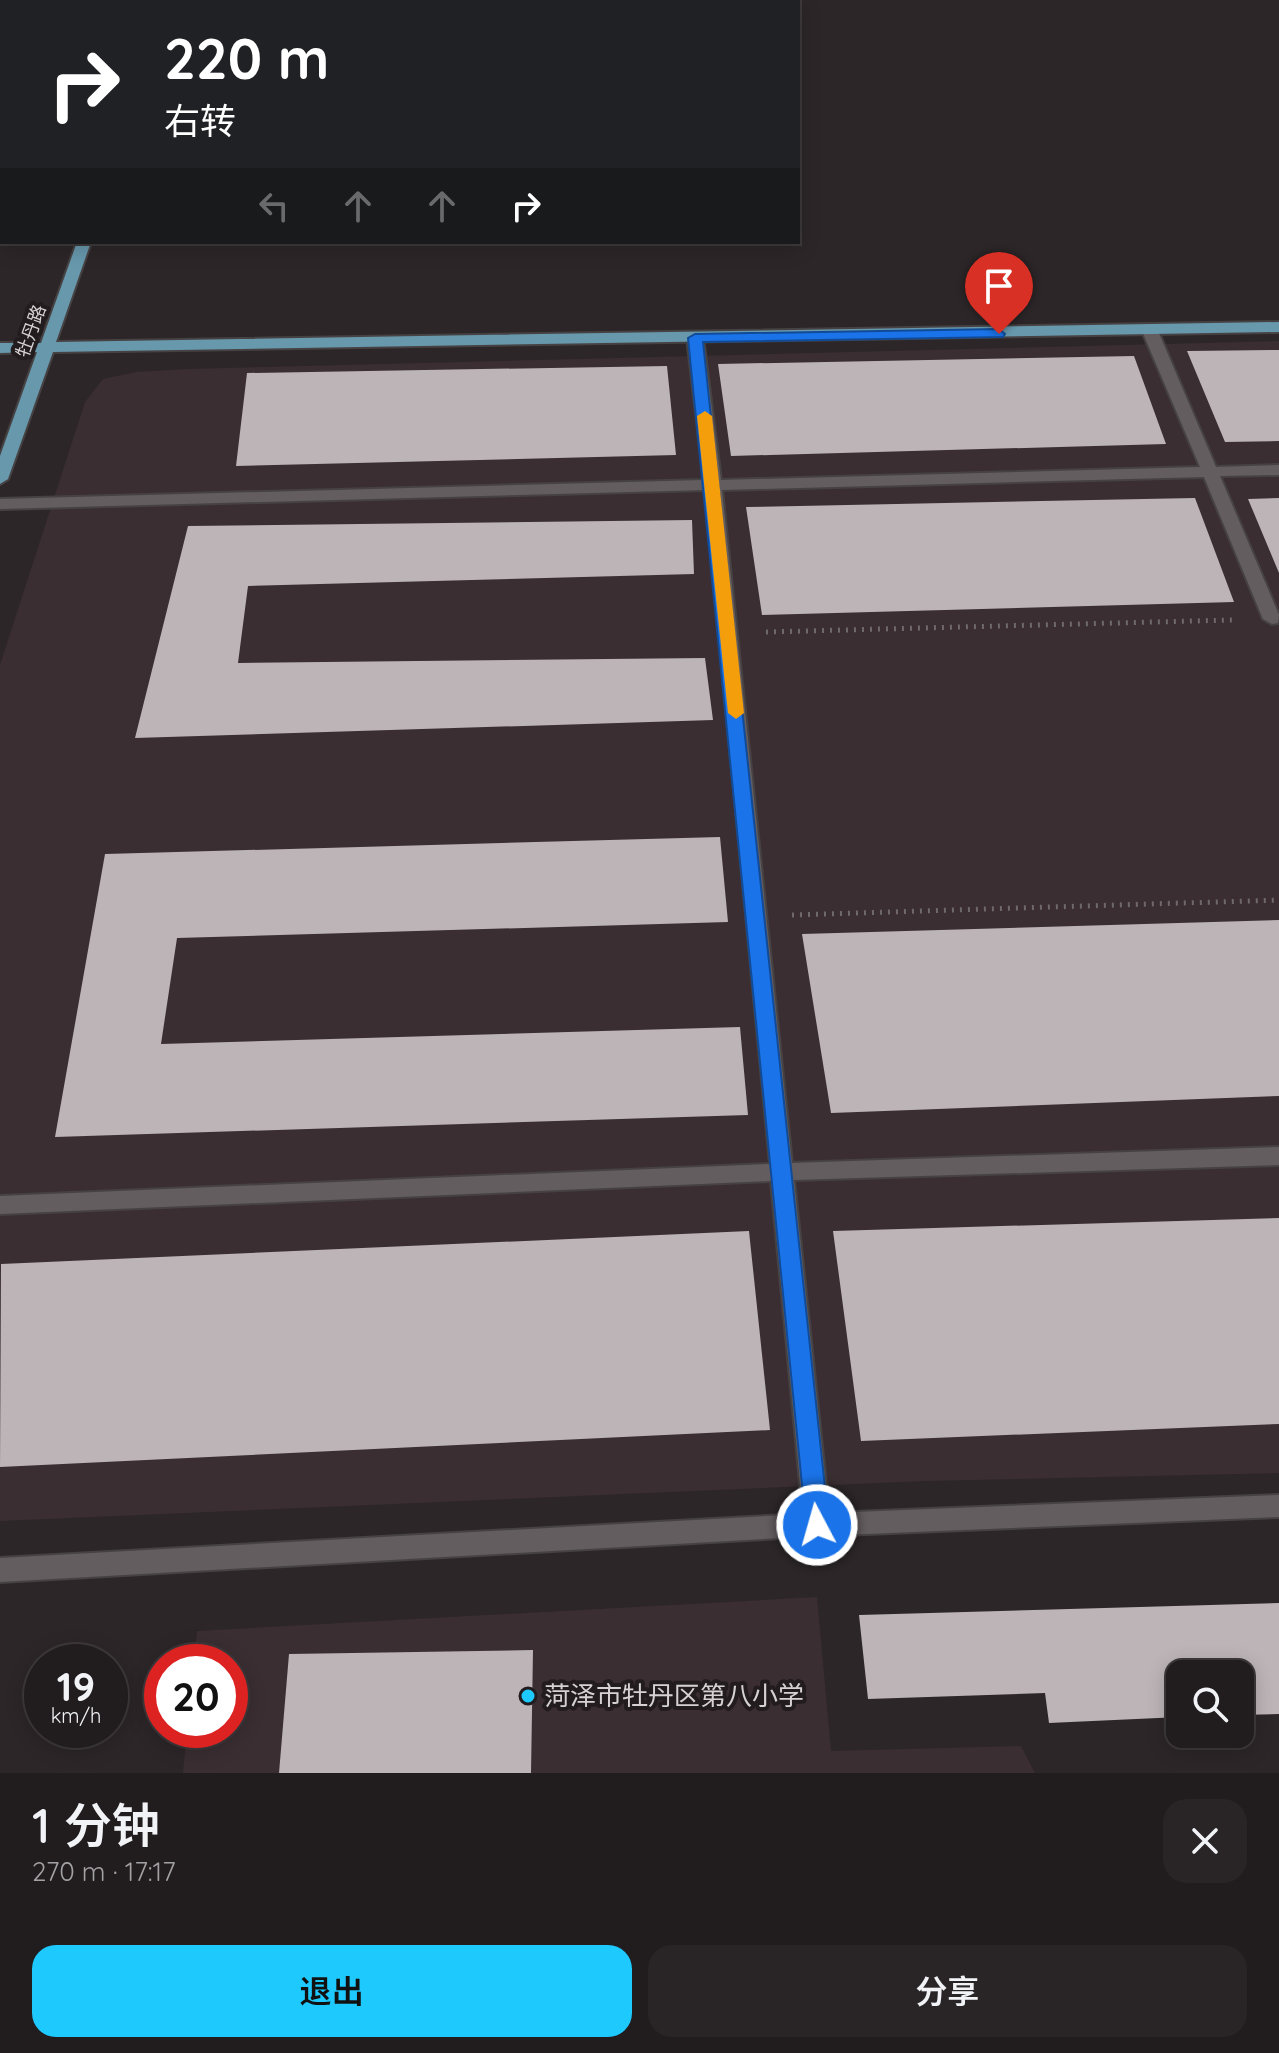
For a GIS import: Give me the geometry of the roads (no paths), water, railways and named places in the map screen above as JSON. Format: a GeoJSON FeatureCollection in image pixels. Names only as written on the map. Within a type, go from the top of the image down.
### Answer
{"type":"FeatureCollection","features":[{"type":"Feature","properties":{"kind":"main road","name":"牡丹路"},"geometry":{"type":"LineString","coordinates":[[0,479],[83,244]]}},
{"type":"Feature","properties":{"kind":"main road"},"geometry":{"type":"LineString","coordinates":[[0,348],[1279,327]]}},
{"type":"Feature","properties":{"kind":"street"},"geometry":{"type":"LineString","coordinates":[[1150,331],[1272,619]]}},
{"type":"Feature","properties":{"kind":"street"},"geometry":{"type":"LineString","coordinates":[[695,338],[713,484],[817,1525]]}},
{"type":"Feature","properties":{"kind":"street"},"geometry":{"type":"LineString","coordinates":[[0,504],[1279,470]]}},
{"type":"Feature","properties":{"kind":"street"},"geometry":{"type":"LineString","coordinates":[[0,1205],[782,1172],[1279,1156]]}},
{"type":"Feature","properties":{"kind":"street"},"geometry":{"type":"LineString","coordinates":[[0,1570],[817,1525],[1279,1506]]}},
{"type":"Feature","properties":{"kind":"place","name":"菏泽市牡丹区第八小学"},"geometry":{"type":"Point","coordinates":[528,1696]}}]}
